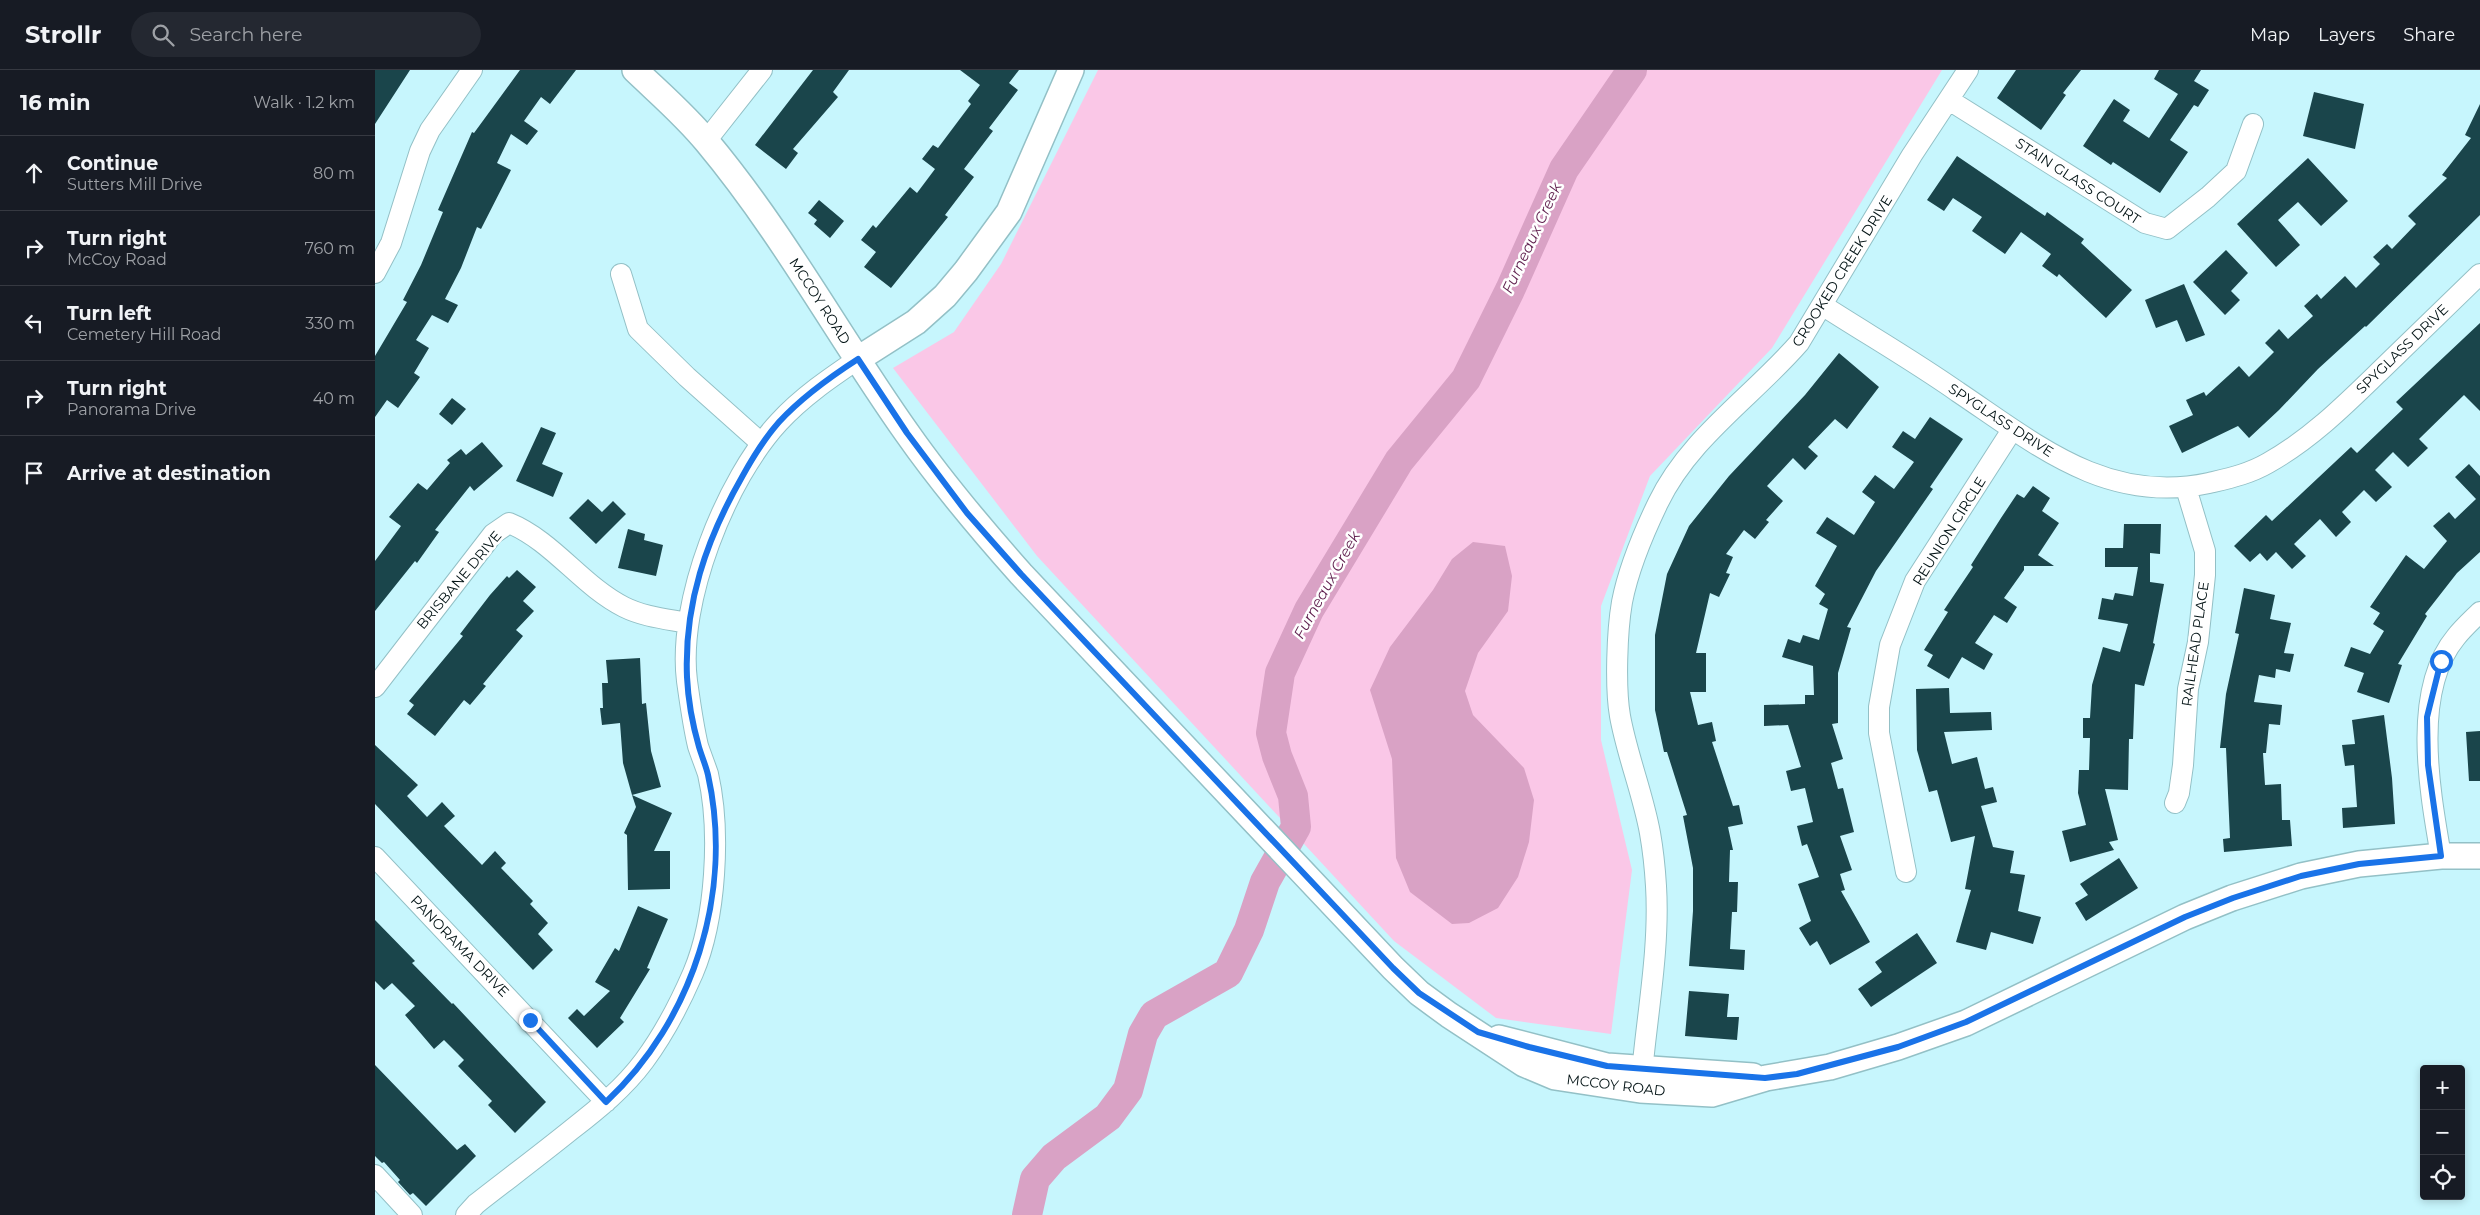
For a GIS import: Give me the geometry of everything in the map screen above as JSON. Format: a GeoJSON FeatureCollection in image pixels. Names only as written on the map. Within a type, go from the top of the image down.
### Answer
{"type":"FeatureCollection","features":[{"type":"Feature","properties":{"kind":"street"},"geometry":{"type":"LineString","coordinates":[[375,273],[391,243],[421,151],[430,130],[472,70]]}},
{"type":"Feature","properties":{"kind":"street","name":"MCCOY ROAD"},"geometry":{"type":"LineString","coordinates":[[635,70],[707,141],[779,237],[907,433],[967,513],[1021,574],[1347,921],[1419,993],[1478,1032],[1607,1066],[1641,1080],[1709,1072],[1765,1078],[1830,1067],[1898,1047],[1966,1022],[2185,917],[2233,898],[2301,876],[2359,864],[2441,856],[2480,856]]}},
{"type":"Feature","properties":{"kind":"street"},"geometry":{"type":"LineString","coordinates":[[707,141],[762,70]]}},
{"type":"Feature","properties":{"kind":"street"},"geometry":{"type":"LineString","coordinates":[[466,1215],[476,1204],[606,1102],[643,1062],[667,1026],[694,971],[715,878],[716,843],[708,776],[699,746],[687,679],[688,623],[709,540],[725,507],[761,443],[801,401],[825,380],[916,322],[945,296],[966,271],[1009,212],[1071,70]]}},
{"type":"Feature","properties":{"kind":"street","name":"CROOKED CREEK DRIVE"},"geometry":{"type":"LineString","coordinates":[[1641,1080],[1655,940],[1656,887],[1650,833],[1619,715],[1617,678],[1622,603],[1658,502],[1681,467],[1708,433],[1787,357],[1799,342],[1912,155],[1968,70]]}},
{"type":"Feature","properties":{"kind":"street","name":"STAIN GLASS COURT"},"geometry":{"type":"LineString","coordinates":[[1949,100],[2145,223],[2167,229],[2208,197],[2236,171],[2253,124]]}},
{"type":"Feature","properties":{"kind":"street"},"geometry":{"type":"LineString","coordinates":[[621,274],[638,329],[687,377],[761,443]]}},
{"type":"Feature","properties":{"kind":"street","name":"SPYGLASS DRIVE"},"geometry":{"type":"LineString","coordinates":[[1822,305],[1958,392],[2012,430],[2078,468],[2100,477],[2154,488],[2186,488],[2243,475],[2292,448],[2330,419],[2480,274]]}},
{"type":"Feature","properties":{"kind":"street","name":"REUNION CIRCLE"},"geometry":{"type":"LineString","coordinates":[[1905,872],[1879,733],[1879,706],[1890,645],[1915,581],[2012,430]]}},
{"type":"Feature","properties":{"kind":"street","name":"RAILHEAD PLACE"},"geometry":{"type":"LineString","coordinates":[[2175,803],[2179,793],[2183,765],[2187,689],[2198,642],[2205,575],[2205,551],[2186,488]]}},
{"type":"Feature","properties":{"kind":"street","name":"BRISBANE DRIVE"},"geometry":{"type":"LineString","coordinates":[[375,687],[493,534],[509,523],[526,530],[607,596],[624,607],[638,613],[688,623]]}},
{"type":"Feature","properties":{"kind":"street"},"geometry":{"type":"LineString","coordinates":[[2441,856],[2428,765],[2427,717],[2441,661],[2455,637],[2480,612]]}},
{"type":"Feature","properties":{"kind":"street","name":"PANORAMA DRIVE"},"geometry":{"type":"LineString","coordinates":[[375,857],[606,1102]]}},
{"type":"Feature","properties":{"kind":"street"},"geometry":{"type":"LineString","coordinates":[[375,1175],[412,1215]]}},
{"type":"Feature","properties":{"kind":"shaded area"},"geometry":{"type":"Polygon","coordinates":[[[1098,70],[1942,70],[1772,348],[1650,476],[1601,606],[1601,740],[1632,870],[1611,1034],[1496,1018],[1394,941],[1037,556],[893,368],[954,332],[1001,264],[1098,70]]]}},
{"type":"Feature","properties":{"kind":"shaded area"},"geometry":{"type":"Polygon","coordinates":[[[1473,542],[1505,546],[1512,576],[1508,611],[1478,653],[1465,691],[1473,715],[1524,768],[1534,800],[1529,842],[1518,877],[1498,908],[1469,923],[1452,924],[1410,892],[1396,858],[1392,759],[1370,690],[1390,647],[1433,590],[1452,559],[1473,542]]]}},
{"type":"Feature","properties":{"kind":"building"},"geometry":{"type":"Polygon","coordinates":[[[375,70],[410,70],[375,124],[375,70]]]}},
{"type":"Feature","properties":{"kind":"building"},"geometry":{"type":"Polygon","coordinates":[[[520,70],[576,70],[550,104],[541,97],[524,121],[538,131],[527,145],[511,134],[497,163],[511,170],[481,229],[477,227],[461,268],[445,299],[458,305],[448,323],[432,315],[416,340],[429,348],[414,373],[420,377],[398,408],[387,400],[375,417],[375,356],[407,302],[403,300],[421,265],[443,212],[438,210],[472,132],[474,133],[520,70]]]}},
{"type":"Feature","properties":{"kind":"building"},"geometry":{"type":"Polygon","coordinates":[[[813,70],[849,70],[833,92],[838,97],[793,149],[798,153],[786,169],[755,145],[813,70]]]}},
{"type":"Feature","properties":{"kind":"building"},"geometry":{"type":"Polygon","coordinates":[[[960,70],[1019,70],[1009,83],[1018,90],[989,128],[993,131],[964,169],[974,177],[945,215],[948,217],[891,288],[864,267],[876,252],[861,240],[873,225],[876,228],[910,187],[917,193],[935,169],[922,159],[933,145],[938,148],[971,104],[968,101],[980,85],[960,70]]]}},
{"type":"Feature","properties":{"kind":"building"},"geometry":{"type":"Polygon","coordinates":[[[2016,70],[2081,70],[2063,93],[2066,95],[2041,130],[1997,98],[2016,70]]]}},
{"type":"Feature","properties":{"kind":"building"},"geometry":{"type":"Polygon","coordinates":[[[2159,70],[2201,70],[2194,81],[2209,90],[2198,107],[2194,105],[2170,140],[2188,152],[2160,193],[2113,162],[2111,165],[2083,146],[2114,99],[2130,110],[2123,121],[2149,138],[2178,94],[2154,79],[2159,70]]]}},
{"type":"Feature","properties":{"kind":"building"},"geometry":{"type":"Polygon","coordinates":[[[2314,92],[2364,104],[2355,149],[2303,136],[2314,92]]]}},
{"type":"Feature","properties":{"kind":"building"},"geometry":{"type":"Polygon","coordinates":[[[2480,104],[2480,215],[2366,327],[2318,369],[2249,438],[2238,426],[2182,453],[2169,426],[2193,415],[2186,400],[2204,392],[2206,396],[2239,366],[2249,377],[2274,352],[2265,343],[2279,329],[2288,339],[2313,316],[2304,306],[2317,294],[2321,299],[2345,276],[2356,288],[2380,264],[2373,257],[2387,244],[2392,249],[2416,224],[2408,216],[2447,178],[2442,175],[2471,138],[2465,135],[2480,104]]]}},
{"type":"Feature","properties":{"kind":"building"},"geometry":{"type":"Polygon","coordinates":[[[1957,156],[2045,216],[2047,212],[2084,239],[2081,243],[2132,290],[2106,318],[2059,274],[2057,277],[2042,266],[2051,254],[2021,232],[2005,254],[1972,231],[1982,217],[1953,198],[1944,211],[1927,200],[1957,156]]]}},
{"type":"Feature","properties":{"kind":"building"},"geometry":{"type":"Polygon","coordinates":[[[2308,158],[2348,201],[2321,226],[2298,202],[2278,220],[2300,245],[2276,267],[2237,224],[2308,158]]]}},
{"type":"Feature","properties":{"kind":"building"},"geometry":{"type":"Polygon","coordinates":[[[819,200],[844,221],[830,238],[814,224],[817,220],[808,213],[819,200]]]}},
{"type":"Feature","properties":{"kind":"building"},"geometry":{"type":"Polygon","coordinates":[[[2226,250],[2248,273],[2231,291],[2240,300],[2225,315],[2193,282],[2226,250]]]}},
{"type":"Feature","properties":{"kind":"building"},"geometry":{"type":"Polygon","coordinates":[[[2184,284],[2205,335],[2186,342],[2177,320],[2156,328],[2145,300],[2184,284]]]}},
{"type":"Feature","properties":{"kind":"building"},"geometry":{"type":"Polygon","coordinates":[[[2480,323],[2480,411],[2464,395],[2419,439],[2428,448],[2408,467],[2393,452],[2375,470],[2392,487],[2376,502],[2364,490],[2342,512],[2351,522],[2336,537],[2320,519],[2294,544],[2306,556],[2292,569],[2276,552],[2267,561],[2260,553],[2250,562],[2234,546],[2266,515],[2272,521],[2351,447],[2357,453],[2403,409],[2396,402],[2480,323]]]}},
{"type":"Feature","properties":{"kind":"building"},"geometry":{"type":"Polygon","coordinates":[[[1839,353],[1879,387],[1847,429],[1835,419],[1808,447],[1818,456],[1805,470],[1793,458],[1767,486],[1783,501],[1766,520],[1769,522],[1755,539],[1744,530],[1726,554],[1733,557],[1726,573],[1730,574],[1719,597],[1710,593],[1696,653],[1706,653],[1706,692],[1690,692],[1698,725],[1712,722],[1716,741],[1712,742],[1733,806],[1739,805],[1743,824],[1728,827],[1733,850],[1730,850],[1729,882],[1738,882],[1737,912],[1732,912],[1730,949],[1745,950],[1744,970],[1689,966],[1693,911],[1693,868],[1683,816],[1687,815],[1667,752],[1664,752],[1655,710],[1655,635],[1667,574],[1689,526],[1729,476],[1805,395],[1839,353]]]}},
{"type":"Feature","properties":{"kind":"building"},"geometry":{"type":"Polygon","coordinates":[[[452,398],[466,409],[452,425],[439,414],[452,398]]]}},
{"type":"Feature","properties":{"kind":"building"},"geometry":{"type":"Polygon","coordinates":[[[1930,417],[1963,439],[1930,487],[1933,489],[1876,571],[1847,627],[1851,628],[1838,673],[1838,723],[1832,724],[1843,759],[1831,763],[1838,789],[1843,788],[1854,832],[1840,836],[1852,870],[1840,874],[1845,890],[1841,891],[1870,942],[1830,965],[1817,941],[1810,946],[1799,928],[1811,921],[1798,884],[1819,877],[1807,844],[1802,846],[1797,826],[1813,822],[1805,788],[1791,791],[1786,771],[1801,767],[1788,725],[1764,726],[1764,705],[1805,704],[1805,695],[1814,695],[1813,666],[1782,657],[1788,639],[1800,643],[1803,635],[1819,640],[1828,609],[1819,604],[1825,594],[1815,586],[1837,546],[1816,533],[1827,517],[1854,535],[1875,502],[1862,492],[1875,475],[1894,489],[1914,462],[1892,447],[1903,431],[1915,439],[1930,417]]]}},
{"type":"Feature","properties":{"kind":"building"},"geometry":{"type":"Polygon","coordinates":[[[541,427],[556,433],[542,464],[563,473],[553,497],[516,481],[541,427]]]}},
{"type":"Feature","properties":{"kind":"building"},"geometry":{"type":"Polygon","coordinates":[[[482,442],[503,466],[474,491],[470,486],[435,530],[439,532],[417,563],[415,561],[375,611],[375,561],[401,526],[389,517],[418,483],[427,490],[450,463],[447,460],[461,449],[466,455],[482,442]]]}},
{"type":"Feature","properties":{"kind":"building"},"geometry":{"type":"Polygon","coordinates":[[[2469,464],[2480,476],[2480,552],[2457,573],[2425,614],[2427,616],[2398,664],[2402,665],[2389,703],[2357,692],[2364,673],[2344,666],[2351,647],[2370,654],[2384,631],[2373,624],[2380,613],[2370,607],[2406,555],[2424,569],[2447,541],[2433,526],[2449,512],[2455,519],[2476,499],[2455,477],[2469,464]]]}},
{"type":"Feature","properties":{"kind":"building"},"geometry":{"type":"Polygon","coordinates":[[[2033,486],[2050,498],[2042,511],[2059,523],[2038,555],[2054,566],[2024,566],[2024,570],[2004,598],[2017,607],[2007,623],[1994,615],[1975,643],[1993,654],[1984,670],[1962,657],[1949,679],[1927,666],[1933,655],[1924,650],[1948,612],[1944,610],[1973,567],[1971,565],[2001,518],[2017,494],[2024,498],[2033,486]]]}},
{"type":"Feature","properties":{"kind":"building"},"geometry":{"type":"Polygon","coordinates":[[[588,499],[602,512],[613,501],[626,514],[596,544],[569,518],[588,499]]]}},
{"type":"Feature","properties":{"kind":"building"},"geometry":{"type":"Polygon","coordinates":[[[2124,524],[2161,524],[2160,554],[2150,553],[2150,582],[2164,584],[2153,643],[2155,644],[2144,686],[2135,684],[2133,739],[2129,739],[2128,790],[2105,789],[2118,840],[2109,842],[2114,850],[2070,862],[2062,831],[2086,825],[2078,793],[2079,770],[2089,770],[2090,738],[2083,738],[2083,718],[2090,718],[2092,685],[2103,647],[2120,652],[2128,624],[2098,619],[2102,598],[2113,600],[2115,593],[2133,596],[2138,567],[2105,567],[2105,548],[2123,548],[2124,524]]]}},
{"type":"Feature","properties":{"kind":"building"},"geometry":{"type":"Polygon","coordinates":[[[628,529],[645,534],[644,540],[663,545],[656,576],[618,568],[628,529]]]}},
{"type":"Feature","properties":{"kind":"building"},"geometry":{"type":"Polygon","coordinates":[[[517,570],[536,587],[523,601],[534,611],[516,630],[523,636],[483,684],[486,686],[470,705],[464,700],[435,736],[407,714],[414,705],[409,701],[463,636],[460,634],[490,595],[507,576],[509,578],[517,570]]]}},
{"type":"Feature","properties":{"kind":"building"},"geometry":{"type":"Polygon","coordinates":[[[2244,588],[2275,595],[2270,619],[2291,623],[2284,653],[2294,654],[2290,672],[2276,669],[2275,678],[2259,675],[2254,702],[2282,705],[2280,725],[2269,724],[2266,753],[2263,753],[2265,785],[2281,784],[2282,820],[2290,820],[2292,846],[2224,852],[2223,839],[2230,838],[2226,748],[2220,748],[2226,694],[2239,634],[2235,633],[2244,588]]]}},
{"type":"Feature","properties":{"kind":"building"},"geometry":{"type":"Polygon","coordinates":[[[640,658],[642,704],[646,703],[651,751],[661,787],[632,795],[623,763],[620,723],[602,725],[600,708],[603,708],[602,683],[608,683],[606,660],[640,658]]]}},
{"type":"Feature","properties":{"kind":"building"},"geometry":{"type":"Polygon","coordinates":[[[1949,688],[1950,713],[1991,712],[1992,730],[1944,732],[1952,764],[1977,757],[1985,789],[1993,787],[1997,802],[1981,806],[1993,847],[2014,851],[2010,873],[2025,875],[2018,911],[2041,917],[2033,944],[1991,932],[1986,950],[1956,942],[1971,890],[1965,889],[1975,836],[1951,842],[1937,790],[1929,792],[1917,750],[1916,689],[1949,688]]]}},
{"type":"Feature","properties":{"kind":"building"},"geometry":{"type":"Polygon","coordinates":[[[2384,715],[2392,778],[2395,824],[2343,828],[2342,808],[2357,807],[2354,765],[2345,766],[2342,745],[2355,744],[2352,720],[2384,715]]]}},
{"type":"Feature","properties":{"kind":"building"},"geometry":{"type":"Polygon","coordinates":[[[2480,731],[2480,781],[2469,781],[2466,732],[2480,731]]]}},
{"type":"Feature","properties":{"kind":"building"},"geometry":{"type":"Polygon","coordinates":[[[375,745],[418,785],[407,796],[427,817],[442,802],[455,816],[444,826],[482,865],[495,851],[506,863],[501,868],[533,901],[530,904],[548,923],[538,934],[553,950],[533,970],[375,804],[375,745]]]}},
{"type":"Feature","properties":{"kind":"building"},"geometry":{"type":"Polygon","coordinates":[[[632,795],[672,813],[654,851],[670,851],[670,889],[628,890],[627,835],[624,833],[636,807],[632,795]]]}},
{"type":"Feature","properties":{"kind":"building"},"geometry":{"type":"Polygon","coordinates":[[[2119,858],[2138,888],[2086,921],[2075,903],[2088,895],[2080,884],[2119,858]]]}},
{"type":"Feature","properties":{"kind":"building"},"geometry":{"type":"Polygon","coordinates":[[[638,906],[668,919],[647,968],[650,969],[620,1018],[624,1022],[597,1048],[568,1018],[577,1009],[584,1016],[610,991],[595,982],[615,948],[619,951],[638,906]]]}},
{"type":"Feature","properties":{"kind":"building"},"geometry":{"type":"Polygon","coordinates":[[[375,920],[415,961],[412,963],[453,1003],[546,1102],[515,1133],[488,1105],[492,1101],[458,1066],[464,1060],[444,1040],[434,1049],[405,1015],[415,1006],[392,983],[384,990],[375,981],[375,920]]]}},
{"type":"Feature","properties":{"kind":"building"},"geometry":{"type":"Polygon","coordinates":[[[1917,933],[1937,963],[1871,1007],[1858,989],[1882,972],[1875,962],[1917,933]]]}},
{"type":"Feature","properties":{"kind":"building"},"geometry":{"type":"Polygon","coordinates":[[[1689,991],[1729,994],[1727,1017],[1739,1017],[1737,1040],[1685,1036],[1689,991]]]}},
{"type":"Feature","properties":{"kind":"building"},"geometry":{"type":"Polygon","coordinates":[[[375,1065],[457,1150],[465,1144],[476,1156],[426,1206],[413,1193],[410,1195],[384,1162],[382,1163],[375,1156],[375,1065]]]}},
{"type":"Feature","properties":{"kind":"waterway","name":"Furneaux Creek"},"geometry":{"type":"LineString","coordinates":[[1027,1215],[1035,1179],[1054,1157],[1108,1117],[1128,1090],[1143,1034],[1154,1015],[1228,973],[1249,930],[1265,882],[1296,827],[1293,796],[1277,756],[1271,733],[1280,673],[1309,610],[1399,461],[1466,379],[1510,290],[1564,169],[1632,70]]}},
{"type":"Feature","properties":{"kind":"route"},"geometry":{"type":"LineString","coordinates":[[530,1020],[606,1102],[643,1062],[667,1026],[694,971],[706,928],[715,878],[716,843],[708,776],[699,746],[687,679],[688,623],[709,540],[761,443],[780,421],[825,380],[858,359],[907,433],[967,513],[1021,574],[1241,809],[1419,993],[1449,1015],[1478,1032],[1529,1047],[1607,1066],[1709,1072],[1765,1078],[1830,1067],[1898,1047],[1966,1022],[2047,985],[2185,917],[2233,898],[2301,876],[2359,864],[2441,856],[2433,811],[2428,765],[2427,717],[2441,661]]}}]}
